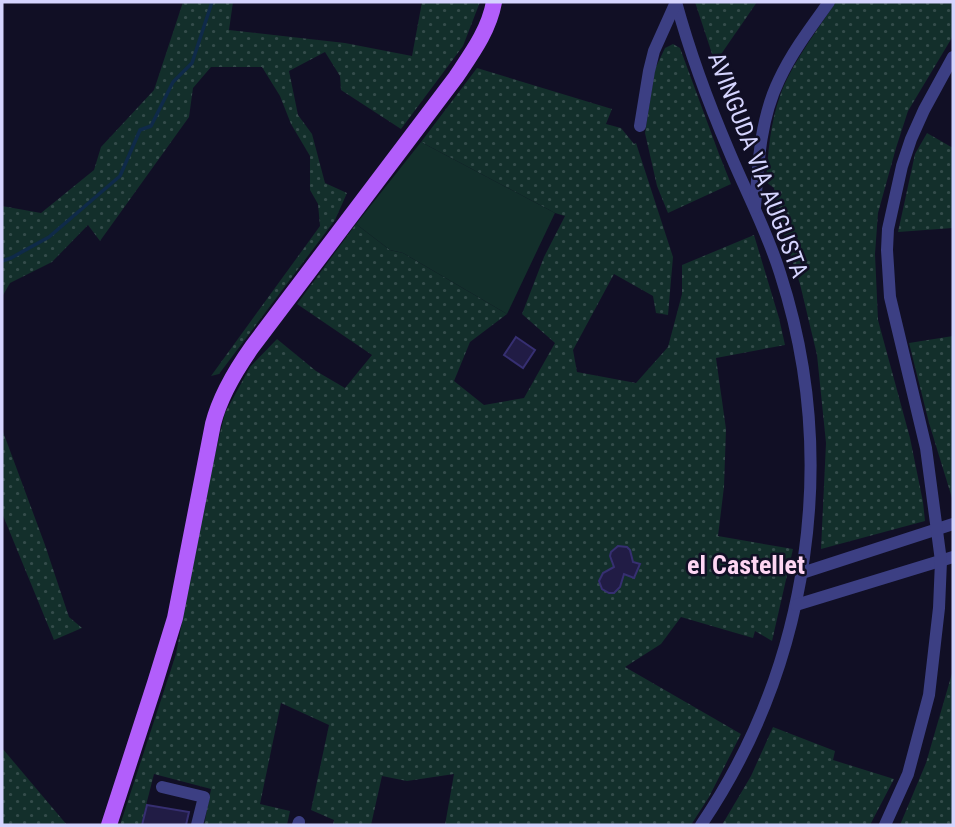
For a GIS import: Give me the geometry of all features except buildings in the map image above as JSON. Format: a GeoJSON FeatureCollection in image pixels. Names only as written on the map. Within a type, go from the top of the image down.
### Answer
{"type":"FeatureCollection","features":[{"type":"Feature","properties":{"kind":"main road"},"geometry":{"type":"LineString","coordinates":[[108,825],[159,674],[174,618],[213,424],[222,398],[252,347],[456,77],[482,37],[494,2]]}},
{"type":"Feature","properties":{"kind":"street"},"geometry":{"type":"LineString","coordinates":[[640,126],[654,51],[676,2]]}},
{"type":"Feature","properties":{"kind":"street","name":"AVINGUDA VIA AUGUSTA"},"geometry":{"type":"LineString","coordinates":[[676,2],[701,82],[772,250],[788,299],[802,360],[809,436],[810,496],[802,573],[780,663],[758,722],[716,804],[701,825]]}},
{"type":"Feature","properties":{"kind":"street"},"geometry":{"type":"LineString","coordinates":[[755,210],[762,139],[771,99],[793,54],[829,2]]}},
{"type":"Feature","properties":{"kind":"street"},"geometry":{"type":"LineString","coordinates":[[886,825],[908,774],[929,695],[947,559],[937,529],[926,448],[890,297],[888,229],[905,157],[924,110],[953,57]]}},
{"type":"Feature","properties":{"kind":"street"},"geometry":{"type":"LineString","coordinates":[[802,573],[953,524]]}},
{"type":"Feature","properties":{"kind":"street"},"geometry":{"type":"LineString","coordinates":[[796,605],[947,559]]}},
{"type":"Feature","properties":{"kind":"street"},"geometry":{"type":"LineString","coordinates":[[162,787],[204,797],[197,825]]}},
{"type":"Feature","properties":{"kind":"green space"},"geometry":{"type":"Polygon","coordinates":[[[183,2],[233,2],[229,30],[345,43],[412,56],[422,2],[480,2],[463,46],[401,129],[341,90],[340,76],[325,52],[289,71],[298,115],[312,134],[325,183],[347,193],[335,220],[219,374],[211,376],[320,226],[318,204],[310,190],[310,156],[262,67],[211,67],[193,88],[189,117],[100,241],[88,225],[52,262],[10,283],[2,297],[2,206],[41,213],[94,170],[101,147],[154,90],[183,2]]]}},
{"type":"Feature","properties":{"kind":"green space"},"geometry":{"type":"Polygon","coordinates":[[[695,2],[757,2],[715,63],[695,2]]]}},
{"type":"Feature","properties":{"kind":"green space"},"geometry":{"type":"Polygon","coordinates":[[[836,2],[953,2],[953,36],[908,111],[878,213],[875,254],[878,320],[910,438],[925,521],[821,549],[826,443],[817,355],[800,284],[777,215],[774,188],[766,182],[772,128],[780,96],[797,60],[836,2]]]}},
{"type":"Feature","properties":{"kind":"green space"},"geometry":{"type":"Polygon","coordinates":[[[673,44],[680,48],[731,184],[668,213],[657,186],[645,133],[655,69],[665,48],[673,44]]]}},
{"type":"Feature","properties":{"kind":"green space"},"geometry":{"type":"Polygon","coordinates":[[[477,68],[612,109],[606,124],[621,128],[634,144],[636,143],[673,257],[668,315],[656,313],[653,296],[614,274],[573,350],[577,372],[636,383],[668,347],[682,294],[682,265],[754,235],[785,345],[716,358],[726,429],[724,487],[718,536],[793,549],[772,641],[755,631],[753,638],[681,617],[661,644],[625,667],[741,734],[709,797],[691,825],[445,825],[454,774],[407,781],[382,776],[371,825],[333,825],[334,820],[311,810],[329,725],[281,703],[260,804],[290,811],[287,825],[204,825],[211,789],[154,774],[141,825],[120,825],[176,654],[208,483],[225,413],[250,367],[277,339],[316,371],[345,388],[372,355],[297,304],[356,224],[390,250],[403,253],[507,314],[470,342],[454,381],[484,405],[524,398],[555,343],[522,314],[544,257],[565,216],[421,142],[477,68]]]}},
{"type":"Feature","properties":{"kind":"green space"},"geometry":{"type":"Polygon","coordinates":[[[927,133],[953,148],[953,228],[898,232],[915,154],[927,133]]]}},
{"type":"Feature","properties":{"kind":"green space"},"geometry":{"type":"Polygon","coordinates":[[[421,142],[555,213],[507,314],[403,253],[390,250],[356,224],[421,142]]]}},
{"type":"Feature","properties":{"kind":"green space"},"geometry":{"type":"Polygon","coordinates":[[[953,336],[952,498],[929,423],[909,343],[953,336]]]}},
{"type":"Feature","properties":{"kind":"green space"},"geometry":{"type":"Polygon","coordinates":[[[2,429],[69,617],[82,628],[54,640],[2,513],[2,429]]]}},
{"type":"Feature","properties":{"kind":"green space"},"geometry":{"type":"Polygon","coordinates":[[[953,670],[953,825],[900,825],[926,763],[953,670]]]}},
{"type":"Feature","properties":{"kind":"green space"},"geometry":{"type":"Polygon","coordinates":[[[773,727],[835,751],[833,760],[894,779],[870,825],[722,825],[751,776],[773,727]]]}},
{"type":"Feature","properties":{"kind":"green space"},"geometry":{"type":"Polygon","coordinates":[[[2,748],[67,825],[2,825],[2,748]]]}},
{"type":"Feature","properties":{"kind":"waterway"},"geometry":{"type":"LineString","coordinates":[[2,261],[49,237],[120,176],[140,130],[151,126],[173,82],[192,63],[212,2]]}},
{"type":"Feature","properties":{"kind":"district","name":"el Castellet"},"geometry":{"type":"Point","coordinates":[746,565]}}]}
